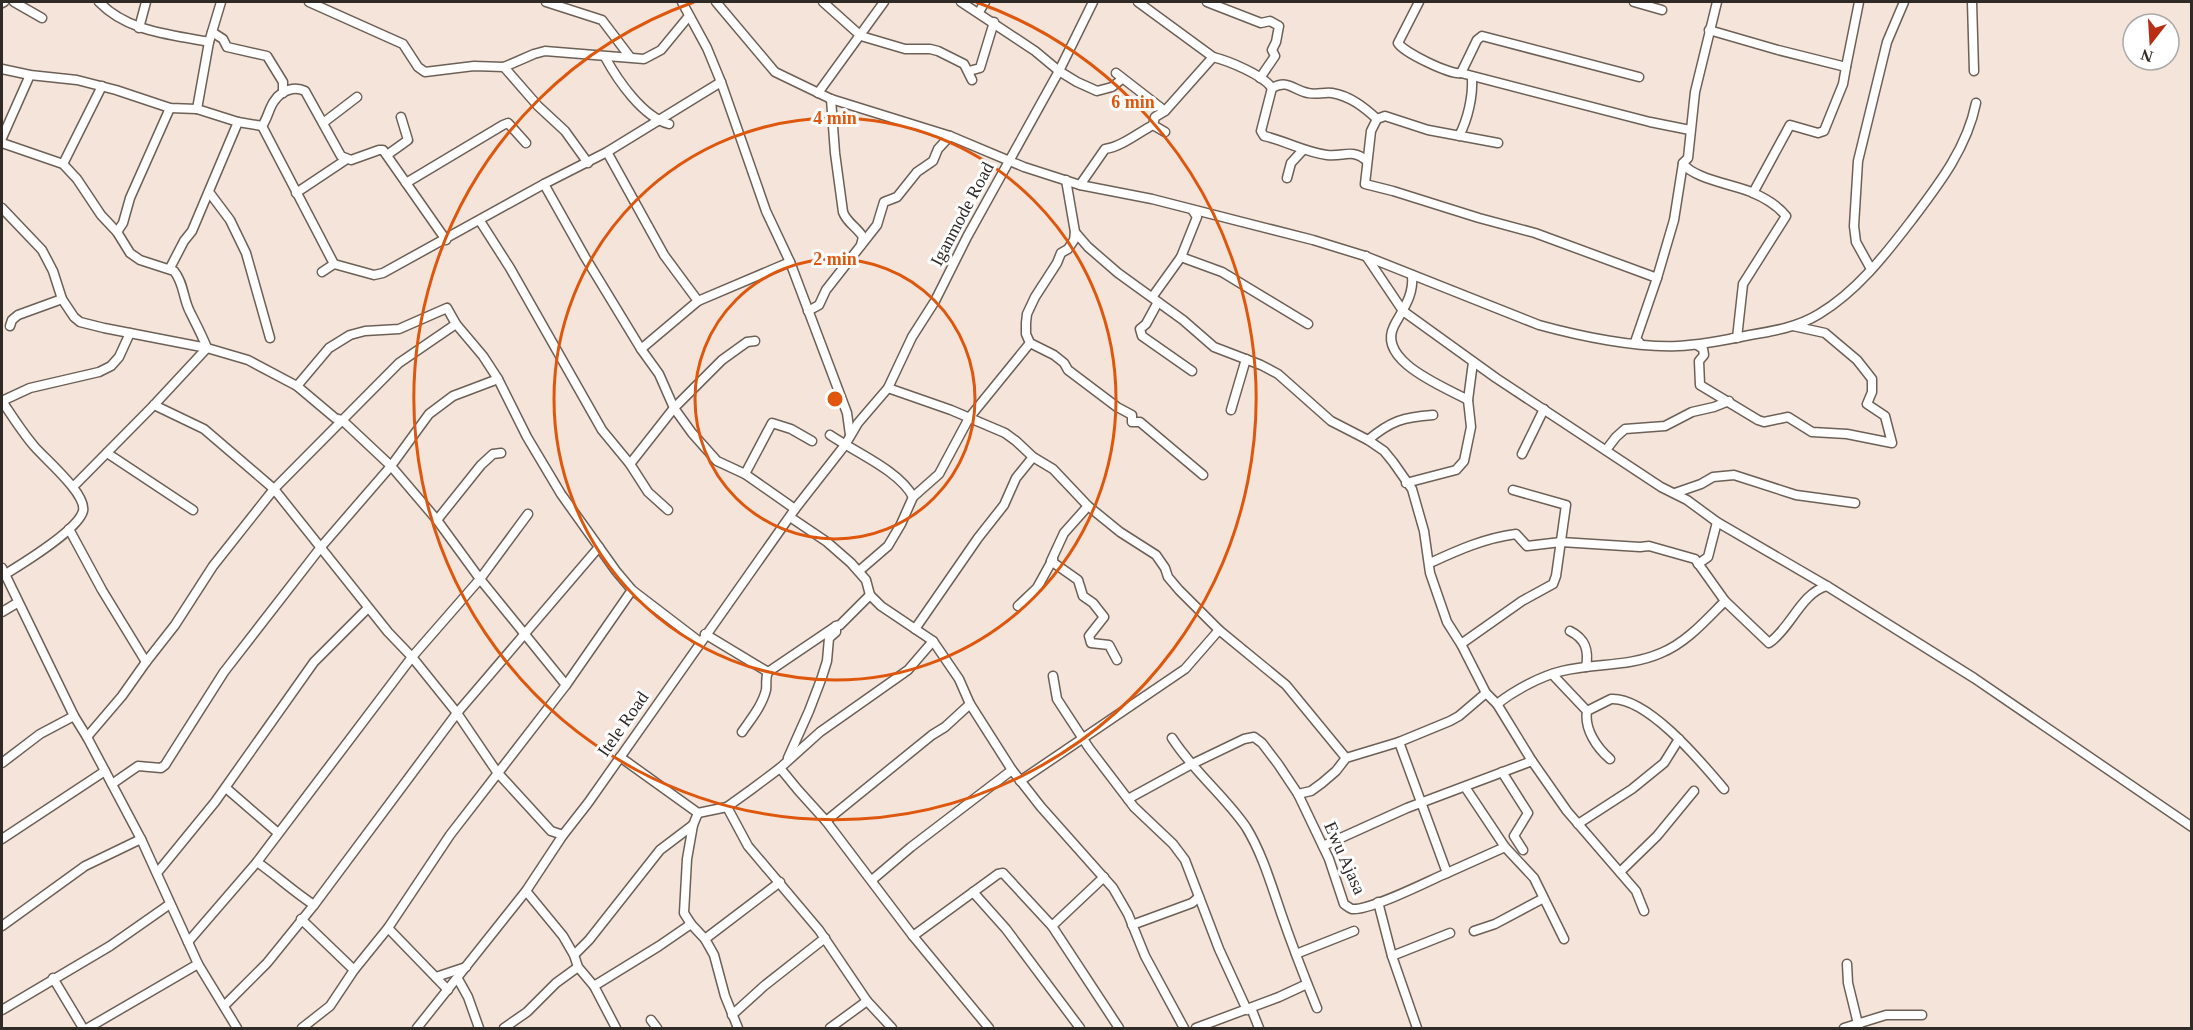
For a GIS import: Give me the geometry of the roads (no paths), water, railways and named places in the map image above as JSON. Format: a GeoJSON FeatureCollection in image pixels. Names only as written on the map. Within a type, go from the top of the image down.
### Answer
{"type":"FeatureCollection","features":[{"type":"Feature","properties":{"kind":"street"},"geometry":{"type":"LineString","coordinates":[[14,2],[42,18]]}},
{"type":"Feature","properties":{"kind":"street"},"geometry":{"type":"LineString","coordinates":[[99,2],[109,12],[139,28],[209,42]]}},
{"type":"Feature","properties":{"kind":"street"},"geometry":{"type":"LineString","coordinates":[[139,28],[146,2]]}},
{"type":"Feature","properties":{"kind":"street"},"geometry":{"type":"LineString","coordinates":[[197,109],[209,42],[221,2]]}},
{"type":"Feature","properties":{"kind":"street"},"geometry":{"type":"LineString","coordinates":[[309,2],[403,44],[425,72],[474,66],[504,67],[545,51],[644,59],[661,51],[689,16]]}},
{"type":"Feature","properties":{"kind":"street"},"geometry":{"type":"LineString","coordinates":[[546,2],[602,20],[630,57]]}},
{"type":"Feature","properties":{"kind":"street"},"geometry":{"type":"LineString","coordinates":[[682,2],[707,48],[721,82],[766,211],[790,262],[847,413],[850,435]]}},
{"type":"Feature","properties":{"kind":"street"},"geometry":{"type":"LineString","coordinates":[[716,2],[768,65],[792,81],[831,99],[950,136],[1080,185],[1143,197],[1313,240],[1365,256],[1517,318],[1566,333],[1655,345],[1697,345],[1792,326],[1807,321],[1835,304],[1896,242],[1923,206],[1961,149],[1972,125],[1976,103]]}},
{"type":"Feature","properties":{"kind":"street"},"geometry":{"type":"LineString","coordinates":[[822,2],[861,36],[905,49],[938,51],[964,64],[971,75],[980,68],[994,22]]}},
{"type":"Feature","properties":{"kind":"street"},"geometry":{"type":"LineString","coordinates":[[818,93],[884,2]]}},
{"type":"Feature","properties":{"kind":"street"},"geometry":{"type":"LineString","coordinates":[[961,2],[994,22],[1077,82],[1097,91],[1112,87],[1119,76],[1165,111]]}},
{"type":"Feature","properties":{"kind":"street"},"geometry":{"type":"LineString","coordinates":[[979,12],[985,2]]}},
{"type":"Feature","properties":{"kind":"street","name":"Iganmode Road"},"geometry":{"type":"LineString","coordinates":[[850,435],[888,388],[912,337],[935,302],[967,237],[1059,71],[1093,2]]}},
{"type":"Feature","properties":{"kind":"street"},"geometry":{"type":"LineString","coordinates":[[1138,2],[1213,57],[1222,59],[1268,82],[1272,88],[1262,134],[1303,150],[1330,155],[1356,154],[1367,161]]}},
{"type":"Feature","properties":{"kind":"street"},"geometry":{"type":"LineString","coordinates":[[1207,2],[1261,23],[1270,21],[1279,26],[1272,50],[1275,56],[1260,78]]}},
{"type":"Feature","properties":{"kind":"street"},"geometry":{"type":"LineString","coordinates":[[1419,2],[1399,38],[1399,46],[1403,50],[1455,74],[1461,73],[1472,78],[1498,82],[1690,130]]}},
{"type":"Feature","properties":{"kind":"street"},"geometry":{"type":"LineString","coordinates":[[1634,2],[1662,10]]}},
{"type":"Feature","properties":{"kind":"street"},"geometry":{"type":"LineString","coordinates":[[1717,2],[1694,97],[1688,158],[1683,163],[1674,220],[1635,342],[1737,338]]}},
{"type":"Feature","properties":{"kind":"street"},"geometry":{"type":"LineString","coordinates":[[1753,193],[1790,125],[1818,133],[1824,131],[1843,84],[1859,2]]}},
{"type":"Feature","properties":{"kind":"street"},"geometry":{"type":"LineString","coordinates":[[1871,269],[1856,242],[1854,226],[1858,161],[1887,42],[1904,2]]}},
{"type":"Feature","properties":{"kind":"street"},"geometry":{"type":"LineString","coordinates":[[1972,2],[1974,71]]}},
{"type":"Feature","properties":{"kind":"street"},"geometry":{"type":"LineString","coordinates":[[1709,30],[1846,67]]}},
{"type":"Feature","properties":{"kind":"street"},"geometry":{"type":"LineString","coordinates":[[212,32],[223,39],[227,47],[267,56],[283,82],[283,93]]}},
{"type":"Feature","properties":{"kind":"street"},"geometry":{"type":"LineString","coordinates":[[1461,73],[1477,40],[1482,36],[1639,77]]}},
{"type":"Feature","properties":{"kind":"street"},"geometry":{"type":"LineString","coordinates":[[605,57],[619,82],[658,121],[669,124]]}},
{"type":"Feature","properties":{"kind":"street"},"geometry":{"type":"LineString","coordinates":[[1080,185],[1105,149],[1117,147],[1153,125],[1155,117],[1165,111],[1213,57]]}},
{"type":"Feature","properties":{"kind":"street"},"geometry":{"type":"LineString","coordinates":[[504,67],[538,106],[565,131],[588,163]]}},
{"type":"Feature","properties":{"kind":"street"},"geometry":{"type":"LineString","coordinates":[[2,69],[30,75],[77,80],[170,108],[197,109],[238,122],[262,126]]}},
{"type":"Feature","properties":{"kind":"street"},"geometry":{"type":"LineString","coordinates":[[2,138],[30,75]]}},
{"type":"Feature","properties":{"kind":"street"},"geometry":{"type":"LineString","coordinates":[[1459,136],[1472,93],[1472,78]]}},
{"type":"Feature","properties":{"kind":"street"},"geometry":{"type":"LineString","coordinates":[[262,126],[334,264],[374,275],[383,273],[544,184],[588,163],[721,82]]}},
{"type":"Feature","properties":{"kind":"street"},"geometry":{"type":"LineString","coordinates":[[1272,88],[1280,84],[1305,92],[1333,93],[1359,104],[1377,119]]}},
{"type":"Feature","properties":{"kind":"street"},"geometry":{"type":"LineString","coordinates":[[63,164],[102,86]]}},
{"type":"Feature","properties":{"kind":"street"},"geometry":{"type":"LineString","coordinates":[[262,126],[275,99],[296,88],[305,91],[341,156],[351,160],[383,150],[446,240]]}},
{"type":"Feature","properties":{"kind":"street"},"geometry":{"type":"LineString","coordinates":[[324,123],[357,97]]}},
{"type":"Feature","properties":{"kind":"street"},"geometry":{"type":"LineString","coordinates":[[831,99],[843,213],[845,219],[857,227],[863,237],[861,246]]}},
{"type":"Feature","properties":{"kind":"street"},"geometry":{"type":"LineString","coordinates":[[117,232],[123,223],[130,198],[170,108]]}},
{"type":"Feature","properties":{"kind":"street"},"geometry":{"type":"LineString","coordinates":[[1498,143],[1428,130],[1385,116],[1377,119],[1371,131],[1365,184],[1393,190],[1479,218],[1535,233],[1657,278]]}},
{"type":"Feature","properties":{"kind":"street"},"geometry":{"type":"LineString","coordinates":[[387,155],[408,140],[401,117]]}},
{"type":"Feature","properties":{"kind":"street"},"geometry":{"type":"LineString","coordinates":[[170,268],[192,231],[238,122]]}},
{"type":"Feature","properties":{"kind":"street"},"geometry":{"type":"LineString","coordinates":[[406,183],[508,123],[526,143]]}},
{"type":"Feature","properties":{"kind":"street"},"geometry":{"type":"LineString","coordinates":[[1153,125],[1165,132]]}},
{"type":"Feature","properties":{"kind":"street"},"geometry":{"type":"LineString","coordinates":[[808,311],[819,305],[826,290],[877,225],[884,202],[897,196],[917,172],[933,160],[938,149],[950,136]]}},
{"type":"Feature","properties":{"kind":"street"},"geometry":{"type":"LineString","coordinates":[[2,143],[63,164],[77,179],[101,215],[117,232],[135,258],[170,268],[179,277],[189,312],[207,348]]}},
{"type":"Feature","properties":{"kind":"street"},"geometry":{"type":"LineString","coordinates":[[1287,178],[1291,164],[1303,150]]}},
{"type":"Feature","properties":{"kind":"street"},"geometry":{"type":"LineString","coordinates":[[607,152],[664,255],[698,301]]}},
{"type":"Feature","properties":{"kind":"street"},"geometry":{"type":"LineString","coordinates":[[296,193],[347,159]]}},
{"type":"Feature","properties":{"kind":"street"},"geometry":{"type":"LineString","coordinates":[[1683,163],[1692,171],[1753,193],[1786,216],[1743,284],[1737,338]]}},
{"type":"Feature","properties":{"kind":"street"},"geometry":{"type":"LineString","coordinates":[[1066,180],[1077,237],[1118,273],[1156,299],[1214,347],[1278,374],[1331,421],[1368,440],[1384,451],[1393,462],[1412,489],[1437,598],[1447,622],[1486,693],[1497,704],[1532,761],[1578,824],[1636,891],[1644,911]]}},
{"type":"Feature","properties":{"kind":"street"},"geometry":{"type":"LineString","coordinates":[[544,184],[641,349],[659,374],[674,408],[703,447],[717,461],[745,474],[795,509]]}},
{"type":"Feature","properties":{"kind":"street"},"geometry":{"type":"LineString","coordinates":[[209,192],[230,220],[246,252],[270,338]]}},
{"type":"Feature","properties":{"kind":"street"},"geometry":{"type":"LineString","coordinates":[[2,208],[42,250],[53,271],[62,299],[80,322],[207,348],[248,360],[297,386],[335,418],[342,420],[391,466],[437,520],[480,579],[566,685]]}},
{"type":"Feature","properties":{"kind":"street"},"geometry":{"type":"LineString","coordinates":[[1192,371],[1142,336],[1140,329],[1146,324],[1156,299],[1181,256],[1197,218],[1193,211]]}},
{"type":"Feature","properties":{"kind":"street"},"geometry":{"type":"LineString","coordinates":[[480,221],[602,430],[630,464],[648,492],[668,510]]}},
{"type":"Feature","properties":{"kind":"street"},"geometry":{"type":"LineString","coordinates":[[1077,237],[1068,249],[1061,253],[1030,306],[1026,323],[1026,334],[1030,343],[1054,355],[1064,363],[1068,370],[1117,407],[1132,415],[1132,422],[1140,422],[1203,475]]}},
{"type":"Feature","properties":{"kind":"street"},"geometry":{"type":"LineString","coordinates":[[1181,256],[1222,272],[1308,324]]}},
{"type":"Feature","properties":{"kind":"street"},"geometry":{"type":"LineString","coordinates":[[1365,256],[1407,314],[1473,362],[1661,487],[1827,586],[1974,678],[2192,826]]}},
{"type":"Feature","properties":{"kind":"street"},"geometry":{"type":"LineString","coordinates":[[641,349],[698,301],[790,262]]}},
{"type":"Feature","properties":{"kind":"street"},"geometry":{"type":"LineString","coordinates":[[321,272],[334,264]]}},
{"type":"Feature","properties":{"kind":"street"},"geometry":{"type":"LineString","coordinates":[[1412,275],[1413,286],[1407,314],[1395,324],[1390,339],[1392,347],[1398,357],[1419,373],[1468,400]]}},
{"type":"Feature","properties":{"kind":"street"},"geometry":{"type":"LineString","coordinates":[[10,326],[12,320],[18,315],[62,299]]}},
{"type":"Feature","properties":{"kind":"street"},"geometry":{"type":"LineString","coordinates":[[297,386],[329,348],[356,332],[399,329],[447,308],[456,324],[483,356],[498,379],[527,437],[561,494],[632,591],[703,638],[768,672]]}},
{"type":"Feature","properties":{"kind":"street"},"geometry":{"type":"LineString","coordinates":[[87,737],[122,696],[175,625],[213,566],[273,489],[399,363],[456,324]]}},
{"type":"Feature","properties":{"kind":"street"},"geometry":{"type":"LineString","coordinates":[[1697,345],[1703,349],[1704,355],[1699,362],[1700,385],[1764,423],[1788,417],[1812,432],[1847,434],[1892,443],[1885,416],[1867,404],[1872,392],[1872,379],[1866,370],[1825,333],[1792,326]]}},
{"type":"Feature","properties":{"kind":"street"},"geometry":{"type":"LineString","coordinates":[[130,333],[119,357],[111,366],[99,372],[30,387],[2,401],[33,445],[73,487],[83,502],[84,510],[59,538],[3,572],[74,716],[141,839],[198,964],[236,1028]]}},
{"type":"Feature","properties":{"kind":"street"},"geometry":{"type":"LineString","coordinates":[[630,464],[674,408],[722,360],[747,342],[754,341]]}},
{"type":"Feature","properties":{"kind":"street"},"geometry":{"type":"LineString","coordinates":[[859,572],[888,546],[913,497],[943,468],[969,418],[1030,343]]}},
{"type":"Feature","properties":{"kind":"street"},"geometry":{"type":"LineString","coordinates":[[73,487],[207,348]]}},
{"type":"Feature","properties":{"kind":"street"},"geometry":{"type":"LineString","coordinates":[[1231,410],[1246,359]]}},
{"type":"Feature","properties":{"kind":"street"},"geometry":{"type":"LineString","coordinates":[[1406,483],[1456,470],[1463,464],[1471,427],[1468,400],[1473,362]]}},
{"type":"Feature","properties":{"kind":"street"},"geometry":{"type":"LineString","coordinates":[[112,784],[138,766],[161,768],[165,765],[224,672],[321,548],[391,466],[420,426],[439,406],[453,396],[498,379]]}},
{"type":"Feature","properties":{"kind":"street"},"geometry":{"type":"LineString","coordinates":[[888,388],[951,410],[1005,434],[1016,441],[1033,458],[1053,469],[1088,506],[1120,532],[1156,555],[1161,560],[1168,577],[1219,630],[1286,685],[1346,758]]}},
{"type":"Feature","properties":{"kind":"street"},"geometry":{"type":"LineString","coordinates":[[1714,395],[1714,407]]}},
{"type":"Feature","properties":{"kind":"street"},"geometry":{"type":"LineString","coordinates":[[1606,450],[1625,429],[1665,426],[1692,412],[1729,401]]}},
{"type":"Feature","properties":{"kind":"street"},"geometry":{"type":"LineString","coordinates":[[154,405],[204,429],[273,489],[368,608],[457,713],[497,772],[551,831],[561,838]]}},
{"type":"Feature","properties":{"kind":"street"},"geometry":{"type":"LineString","coordinates":[[1522,454],[1544,409]]}},
{"type":"Feature","properties":{"kind":"street"},"geometry":{"type":"LineString","coordinates":[[847,413],[858,423]]}},
{"type":"Feature","properties":{"kind":"street"},"geometry":{"type":"LineString","coordinates":[[1368,440],[1384,426],[1403,418],[1433,415]]}},
{"type":"Feature","properties":{"kind":"street"},"geometry":{"type":"LineString","coordinates":[[745,474],[772,423],[791,429],[812,441]]}},
{"type":"Feature","properties":{"kind":"street"},"geometry":{"type":"LineString","coordinates":[[830,435],[893,475],[909,489],[913,497]]}},
{"type":"Feature","properties":{"kind":"street","name":"Itele Road"},"geometry":{"type":"LineString","coordinates":[[417,1029],[526,891],[703,638],[795,509],[845,445],[850,435]]}},
{"type":"Feature","properties":{"kind":"street"},"geometry":{"type":"LineString","coordinates":[[107,453],[193,510]]}},
{"type":"Feature","properties":{"kind":"street"},"geometry":{"type":"LineString","coordinates":[[437,520],[481,465],[493,454],[501,453]]}},
{"type":"Feature","properties":{"kind":"street"},"geometry":{"type":"LineString","coordinates":[[915,629],[978,537],[1004,505],[1016,478],[1033,458]]}},
{"type":"Feature","properties":{"kind":"street"},"geometry":{"type":"LineString","coordinates":[[1675,494],[1713,477],[1734,475],[1796,495],[1854,503]]}},
{"type":"Feature","properties":{"kind":"street"},"geometry":{"type":"LineString","coordinates":[[1461,644],[1518,604],[1553,584],[1566,505],[1513,490]]}},
{"type":"Feature","properties":{"kind":"street"},"geometry":{"type":"LineString","coordinates":[[1018,606],[1036,588],[1052,561],[1064,533],[1088,506]]}},
{"type":"Feature","properties":{"kind":"street"},"geometry":{"type":"LineString","coordinates":[[188,942],[257,862],[411,657],[480,579],[528,514]]}},
{"type":"Feature","properties":{"kind":"street"},"geometry":{"type":"LineString","coordinates":[[790,517],[827,542],[859,572],[866,580],[870,595],[881,606],[933,641],[959,679],[970,704],[1012,770],[1118,896],[1145,956],[1184,1029]]}},
{"type":"Feature","properties":{"kind":"street"},"geometry":{"type":"LineString","coordinates":[[1698,564],[1708,557],[1717,522]]}},
{"type":"Feature","properties":{"kind":"street"},"geometry":{"type":"LineString","coordinates":[[69,528],[102,590],[146,662]]}},
{"type":"Feature","properties":{"kind":"street"},"geometry":{"type":"LineString","coordinates":[[1430,563],[1460,549],[1495,537],[1516,534],[1524,545],[1530,546],[1561,542],[1649,546],[1695,559],[1707,579],[1725,601],[1769,643],[1795,616],[1816,589],[1827,586]]}},
{"type":"Feature","properties":{"kind":"street"},"geometry":{"type":"LineString","coordinates":[[224,1006],[267,963],[315,905],[457,713],[599,547]]}},
{"type":"Feature","properties":{"kind":"street"},"geometry":{"type":"LineString","coordinates":[[1052,561],[1077,580],[1083,596],[1093,603],[1104,617],[1089,636],[1091,643],[1109,645],[1117,660]]}},
{"type":"Feature","properties":{"kind":"street"},"geometry":{"type":"LineString","coordinates":[[302,1029],[330,1006],[354,970],[388,928],[450,835],[566,685],[632,591]]}},
{"type":"Feature","properties":{"kind":"street"},"geometry":{"type":"LineString","coordinates":[[742,732],[762,702],[768,672],[840,624],[870,595]]}},
{"type":"Feature","properties":{"kind":"street"},"geometry":{"type":"LineString","coordinates":[[1497,704],[1516,691],[1552,674],[1631,662],[1661,653],[1679,643],[1725,601]]}},
{"type":"Feature","properties":{"kind":"street"},"geometry":{"type":"LineString","coordinates":[[2,612],[18,603]]}},
{"type":"Feature","properties":{"kind":"street"},"geometry":{"type":"LineString","coordinates":[[157,873],[226,788],[314,662],[368,608]]}},
{"type":"Feature","properties":{"kind":"street"},"geometry":{"type":"LineString","coordinates":[[784,764],[822,677],[827,661],[829,638],[836,632],[836,626]]}},
{"type":"Feature","properties":{"kind":"street"},"geometry":{"type":"LineString","coordinates":[[1020,780],[1185,669],[1219,630]]}},
{"type":"Feature","properties":{"kind":"street"},"geometry":{"type":"LineString","coordinates":[[1570,631],[1577,635],[1586,646],[1586,668]]}},
{"type":"Feature","properties":{"kind":"street"},"geometry":{"type":"LineString","coordinates":[[620,757],[698,813],[727,807],[784,764],[828,726],[908,670],[933,641]]}},
{"type":"Feature","properties":{"kind":"street"},"geometry":{"type":"LineString","coordinates":[[1552,674],[1587,711],[1587,720],[1598,749],[1610,759]]}},
{"type":"Feature","properties":{"kind":"street"},"geometry":{"type":"LineString","coordinates":[[1053,676],[1057,699],[1089,748],[1128,799],[1185,860],[1198,902],[1259,1029]]}},
{"type":"Feature","properties":{"kind":"street"},"geometry":{"type":"LineString","coordinates":[[1298,794],[1311,791],[1322,783],[1346,758],[1399,742],[1459,716],[1486,693]]}},
{"type":"Feature","properties":{"kind":"street"},"geometry":{"type":"LineString","coordinates":[[1587,711],[1609,699],[1620,699],[1645,712],[1693,752],[1724,789]]}},
{"type":"Feature","properties":{"kind":"street"},"geometry":{"type":"LineString","coordinates":[[826,821],[945,727],[970,704]]}},
{"type":"Feature","properties":{"kind":"street"},"geometry":{"type":"LineString","coordinates":[[2,763],[40,734],[74,716]]}},
{"type":"Feature","properties":{"kind":"street","name":"Ewu Ajasa"},"geometry":{"type":"LineString","coordinates":[[1192,764],[1244,739],[1254,737],[1262,743],[1298,794],[1329,859],[1344,904],[1353,909],[1378,902],[1505,847]]}},
{"type":"Feature","properties":{"kind":"street"},"geometry":{"type":"LineString","coordinates":[[1172,738],[1182,754],[1246,827],[1268,874],[1317,1008]]}},
{"type":"Feature","properties":{"kind":"street"},"geometry":{"type":"LineString","coordinates":[[1578,824],[1632,789],[1664,763],[1679,739]]}},
{"type":"Feature","properties":{"kind":"street"},"geometry":{"type":"LineString","coordinates":[[1399,742],[1447,873]]}},
{"type":"Feature","properties":{"kind":"street"},"geometry":{"type":"LineString","coordinates":[[1323,846],[1421,804],[1532,761]]}},
{"type":"Feature","properties":{"kind":"street"},"geometry":{"type":"LineString","coordinates":[[784,764],[798,790],[826,821],[989,1029]]}},
{"type":"Feature","properties":{"kind":"street"},"geometry":{"type":"LineString","coordinates":[[1128,799],[1192,764]]}},
{"type":"Feature","properties":{"kind":"street"},"geometry":{"type":"LineString","coordinates":[[872,880],[911,847],[1012,770]]}},
{"type":"Feature","properties":{"kind":"street"},"geometry":{"type":"LineString","coordinates":[[2,839],[105,771]]}},
{"type":"Feature","properties":{"kind":"street"},"geometry":{"type":"LineString","coordinates":[[1502,772],[1528,813],[1514,836],[1523,850]]}},
{"type":"Feature","properties":{"kind":"street"},"geometry":{"type":"LineString","coordinates":[[1465,787],[1505,847],[1534,878],[1563,939]]}},
{"type":"Feature","properties":{"kind":"street"},"geometry":{"type":"LineString","coordinates":[[226,788],[278,833]]}},
{"type":"Feature","properties":{"kind":"street"},"geometry":{"type":"LineString","coordinates":[[1620,872],[1657,836],[1694,791]]}},
{"type":"Feature","properties":{"kind":"street"},"geometry":{"type":"LineString","coordinates":[[727,807],[748,846],[825,939],[867,1001],[892,1029]]}},
{"type":"Feature","properties":{"kind":"street"},"geometry":{"type":"LineString","coordinates":[[698,813],[693,825],[687,860],[684,913],[705,939],[714,955],[738,1029]]}},
{"type":"Feature","properties":{"kind":"street"},"geometry":{"type":"LineString","coordinates":[[574,956],[660,850],[693,825]]}},
{"type":"Feature","properties":{"kind":"street"},"geometry":{"type":"LineString","coordinates":[[2,926],[85,866],[141,839]]}},
{"type":"Feature","properties":{"kind":"street"},"geometry":{"type":"LineString","coordinates":[[257,862],[276,875],[290,890],[315,905]]}},
{"type":"Feature","properties":{"kind":"street"},"geometry":{"type":"LineString","coordinates":[[914,936],[998,874],[1003,873],[1052,927],[1119,1029]]}},
{"type":"Feature","properties":{"kind":"street"},"geometry":{"type":"LineString","coordinates":[[1052,927],[1104,877]]}},
{"type":"Feature","properties":{"kind":"street"},"geometry":{"type":"LineString","coordinates":[[705,939],[780,882]]}},
{"type":"Feature","properties":{"kind":"street"},"geometry":{"type":"LineString","coordinates":[[526,891],[563,936],[578,967],[594,986],[616,1029]]}},
{"type":"Feature","properties":{"kind":"street"},"geometry":{"type":"LineString","coordinates":[[973,892],[1006,929],[1080,1029]]}},
{"type":"Feature","properties":{"kind":"street"},"geometry":{"type":"LineString","coordinates":[[1474,931],[1495,924],[1542,899]]}},
{"type":"Feature","properties":{"kind":"street"},"geometry":{"type":"LineString","coordinates":[[1132,926],[1198,902]]}},
{"type":"Feature","properties":{"kind":"street"},"geometry":{"type":"LineString","coordinates":[[1378,902],[1392,956],[1417,1029]]}},
{"type":"Feature","properties":{"kind":"street"},"geometry":{"type":"LineString","coordinates":[[2,1010],[110,946],[170,904]]}},
{"type":"Feature","properties":{"kind":"street"},"geometry":{"type":"LineString","coordinates":[[301,920],[354,970]]}},
{"type":"Feature","properties":{"kind":"street"},"geometry":{"type":"LineString","coordinates":[[594,986],[691,924]]}},
{"type":"Feature","properties":{"kind":"street"},"geometry":{"type":"LineString","coordinates":[[388,928],[448,990]]}},
{"type":"Feature","properties":{"kind":"street"},"geometry":{"type":"LineString","coordinates":[[1296,954],[1354,931]]}},
{"type":"Feature","properties":{"kind":"street"},"geometry":{"type":"LineString","coordinates":[[1392,956],[1450,933]]}},
{"type":"Feature","properties":{"kind":"street"},"geometry":{"type":"LineString","coordinates":[[732,1015],[764,986],[825,939]]}},
{"type":"Feature","properties":{"kind":"street"},"geometry":{"type":"LineString","coordinates":[[53,978],[85,1029],[198,964]]}},
{"type":"Feature","properties":{"kind":"street"},"geometry":{"type":"LineString","coordinates":[[1847,964],[1848,983],[1859,1026]]}},
{"type":"Feature","properties":{"kind":"street"},"geometry":{"type":"LineString","coordinates":[[436,977],[466,967]]}},
{"type":"Feature","properties":{"kind":"street"},"geometry":{"type":"LineString","coordinates":[[504,1029],[527,1012],[556,983],[578,967]]}},
{"type":"Feature","properties":{"kind":"street"},"geometry":{"type":"LineString","coordinates":[[458,979],[468,997],[479,1029]]}},
{"type":"Feature","properties":{"kind":"street"},"geometry":{"type":"LineString","coordinates":[[1196,1029],[1307,984]]}},
{"type":"Feature","properties":{"kind":"street"},"geometry":{"type":"LineString","coordinates":[[830,1029],[867,1001]]}},
{"type":"Feature","properties":{"kind":"street"},"geometry":{"type":"LineString","coordinates":[[1844,1029],[1859,1026],[1886,1015],[1922,1015]]}},
{"type":"Feature","properties":{"kind":"street"},"geometry":{"type":"LineString","coordinates":[[651,1020],[657,1029]]}}]}
